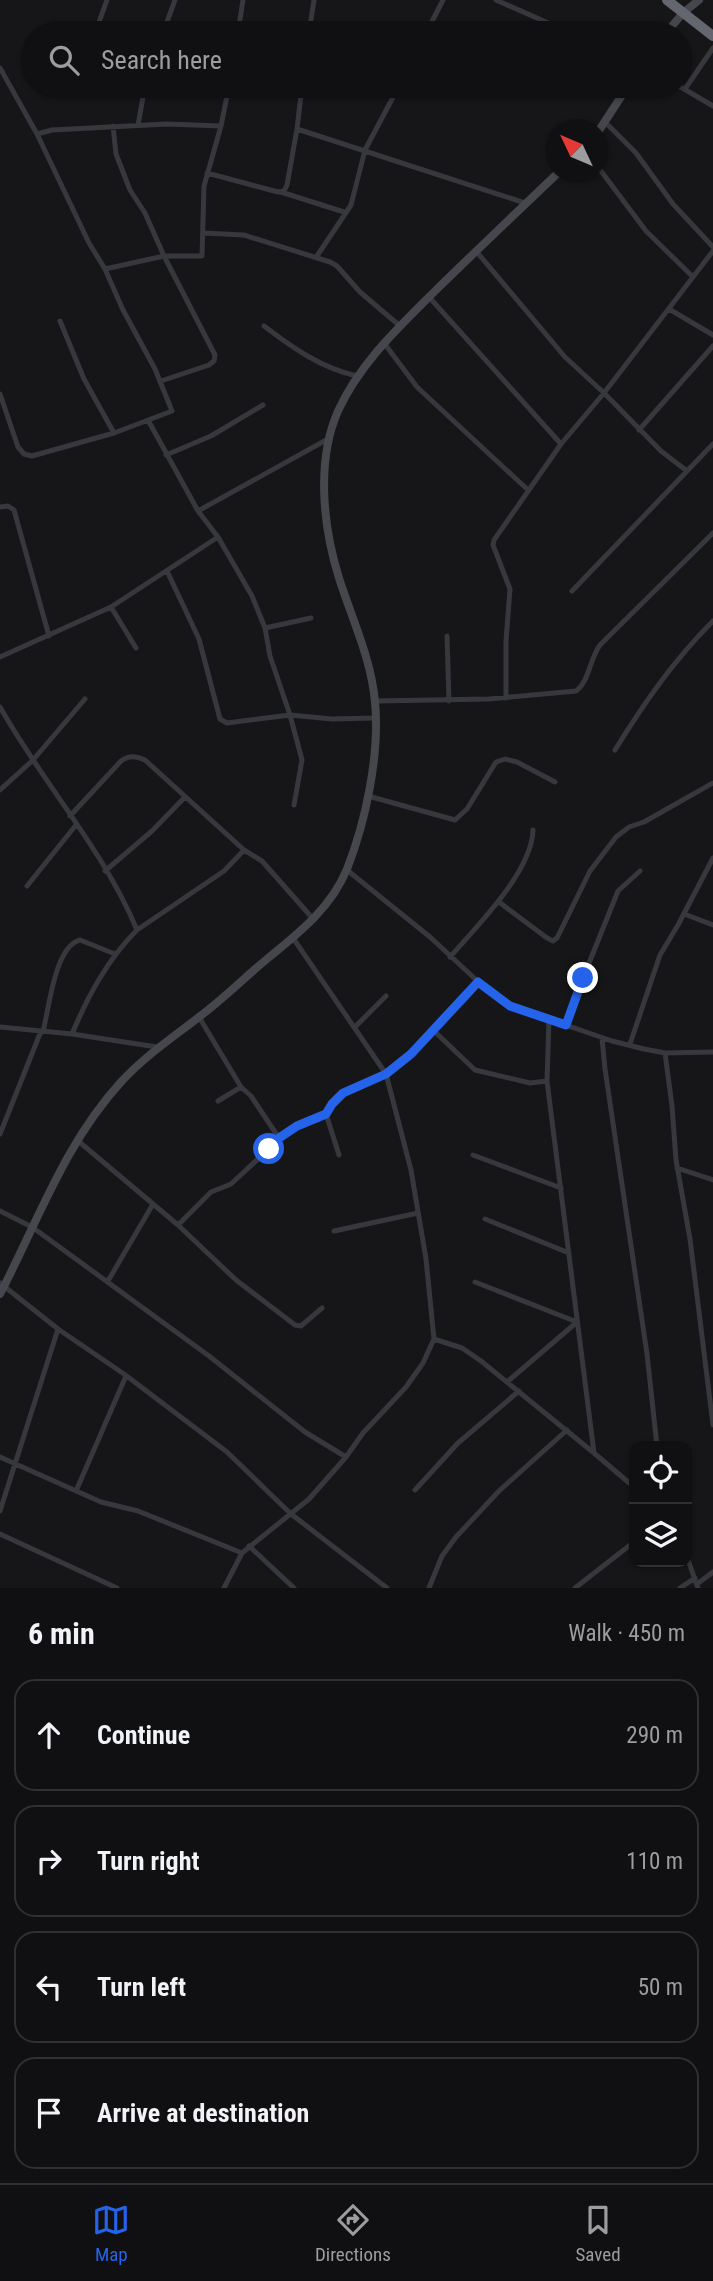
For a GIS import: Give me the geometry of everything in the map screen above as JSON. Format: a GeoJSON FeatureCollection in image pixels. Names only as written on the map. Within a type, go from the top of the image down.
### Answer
{"type":"FeatureCollection","features":[{"type":"Feature","properties":{"kind":"highway"},"geometry":{"type":"LineString","coordinates":[[667,0],[713,36]]}},
{"type":"Feature","properties":{"kind":"street"},"geometry":{"type":"LineString","coordinates":[[99,21],[107,0]]}},
{"type":"Feature","properties":{"kind":"street"},"geometry":{"type":"LineString","coordinates":[[167,21],[175,0]]}},
{"type":"Feature","properties":{"kind":"street"},"geometry":{"type":"LineString","coordinates":[[240,21],[243,0]]}},
{"type":"Feature","properties":{"kind":"street"},"geometry":{"type":"LineString","coordinates":[[311,21],[314,0]]}},
{"type":"Feature","properties":{"kind":"street"},"geometry":{"type":"LineString","coordinates":[[432,21],[443,0]]}},
{"type":"Feature","properties":{"kind":"street"},"geometry":{"type":"LineString","coordinates":[[496,0],[544,21]]}},
{"type":"Feature","properties":{"kind":"street"},"geometry":{"type":"LineString","coordinates":[[676,21],[699,0]]}},
{"type":"Feature","properties":{"kind":"street"},"geometry":{"type":"LineString","coordinates":[[692,75],[713,48]]}},
{"type":"Feature","properties":{"kind":"street"},"geometry":{"type":"LineString","coordinates":[[0,68],[37,134],[89,243],[105,269],[161,382],[172,411],[114,433],[27,455],[18,447],[1,398]]}},
{"type":"Feature","properties":{"kind":"street"},"geometry":{"type":"LineString","coordinates":[[692,94],[713,106]]}},
{"type":"Feature","properties":{"kind":"street"},"geometry":{"type":"LineString","coordinates":[[138,125],[143,98]]}},
{"type":"Feature","properties":{"kind":"street"},"geometry":{"type":"LineString","coordinates":[[105,269],[164,256],[202,256],[203,195],[227,98]]}},
{"type":"Feature","properties":{"kind":"street"},"geometry":{"type":"LineString","coordinates":[[281,192],[287,185],[301,98]]}},
{"type":"Feature","properties":{"kind":"street"},"geometry":{"type":"LineString","coordinates":[[317,256],[351,205],[365,150],[393,98]]}},
{"type":"Feature","properties":{"kind":"street"},"geometry":{"type":"LineString","coordinates":[[607,119],[620,98]]}},
{"type":"Feature","properties":{"kind":"street"},"geometry":{"type":"LineString","coordinates":[[37,134],[52,130],[113,126],[185,123],[221,126]]}},
{"type":"Feature","properties":{"kind":"street"},"geometry":{"type":"LineString","coordinates":[[506,698],[510,589],[493,545],[497,535],[561,444],[604,393],[713,249],[673,204],[636,153],[608,125]]}},
{"type":"Feature","properties":{"kind":"street"},"geometry":{"type":"LineString","coordinates":[[113,126],[116,154],[130,190],[145,213],[215,355],[209,365],[161,382]]}},
{"type":"Feature","properties":{"kind":"street"},"geometry":{"type":"LineString","coordinates":[[297,129],[525,204]]}},
{"type":"Feature","properties":{"kind":"street"},"geometry":{"type":"LineString","coordinates":[[207,173],[344,212]]}},
{"type":"Feature","properties":{"kind":"street"},"geometry":{"type":"LineString","coordinates":[[608,181],[646,231],[693,278]]}},
{"type":"Feature","properties":{"kind":"street"},"geometry":{"type":"LineString","coordinates":[[0,1294],[2,1284],[54,1178],[102,1103],[157,1047],[199,1017],[314,920],[347,870],[358,839],[368,796],[375,701],[360,634],[339,580],[329,537],[325,470],[328,439],[337,412],[357,376],[384,344],[548,182]]}},
{"type":"Feature","properties":{"kind":"street"},"geometry":{"type":"LineString","coordinates":[[203,233],[244,235],[317,256],[337,266],[360,292],[400,326]]}},
{"type":"Feature","properties":{"kind":"street"},"geometry":{"type":"LineString","coordinates":[[476,251],[565,357],[666,456],[687,471]]}},
{"type":"Feature","properties":{"kind":"street"},"geometry":{"type":"LineString","coordinates":[[429,297],[561,444]]}},
{"type":"Feature","properties":{"kind":"street"},"geometry":{"type":"LineString","coordinates":[[669,309],[713,334]]}},
{"type":"Feature","properties":{"kind":"street"},"geometry":{"type":"LineString","coordinates":[[60,321],[84,379],[114,433]]}},
{"type":"Feature","properties":{"kind":"street"},"geometry":{"type":"LineString","coordinates":[[264,326],[304,354],[339,372],[357,376]]}},
{"type":"Feature","properties":{"kind":"street"},"geometry":{"type":"LineString","coordinates":[[384,344],[417,387],[528,490]]}},
{"type":"Feature","properties":{"kind":"street"},"geometry":{"type":"LineString","coordinates":[[639,430],[713,346]]}},
{"type":"Feature","properties":{"kind":"street"},"geometry":{"type":"LineString","coordinates":[[166,455],[211,436],[263,405]]}},
{"type":"Feature","properties":{"kind":"street"},"geometry":{"type":"LineString","coordinates":[[0,421],[8,417]]}},
{"type":"Feature","properties":{"kind":"street"},"geometry":{"type":"LineString","coordinates":[[148,420],[198,511],[218,537],[252,596],[265,628],[270,656],[302,760],[294,805]]}},
{"type":"Feature","properties":{"kind":"street"},"geometry":{"type":"LineString","coordinates":[[198,511],[328,439]]}},
{"type":"Feature","properties":{"kind":"street"},"geometry":{"type":"LineString","coordinates":[[572,591],[713,444]]}},
{"type":"Feature","properties":{"kind":"street"},"geometry":{"type":"LineString","coordinates":[[0,507],[8,506],[14,510],[50,636]]}},
{"type":"Feature","properties":{"kind":"street"},"geometry":{"type":"LineString","coordinates":[[375,701],[506,698],[569,692],[580,688],[591,659],[600,645],[713,533]]}},
{"type":"Feature","properties":{"kind":"street"},"geometry":{"type":"LineString","coordinates":[[0,657],[111,607],[218,537]]}},
{"type":"Feature","properties":{"kind":"street"},"geometry":{"type":"LineString","coordinates":[[167,571],[199,639],[219,719],[227,723],[290,715],[375,719]]}},
{"type":"Feature","properties":{"kind":"street"},"geometry":{"type":"LineString","coordinates":[[111,607],[136,648]]}},
{"type":"Feature","properties":{"kind":"street"},"geometry":{"type":"LineString","coordinates":[[265,628],[311,618]]}},
{"type":"Feature","properties":{"kind":"street"},"geometry":{"type":"LineString","coordinates":[[615,750],[657,685],[713,621]]}},
{"type":"Feature","properties":{"kind":"street"},"geometry":{"type":"LineString","coordinates":[[447,636],[449,701]]}},
{"type":"Feature","properties":{"kind":"street"},"geometry":{"type":"LineString","coordinates":[[0,790],[33,760],[85,699]]}},
{"type":"Feature","properties":{"kind":"street"},"geometry":{"type":"LineString","coordinates":[[0,707],[105,871],[137,930]]}},
{"type":"Feature","properties":{"kind":"street"},"geometry":{"type":"LineString","coordinates":[[70,816],[121,761],[131,756],[145,760],[244,850],[262,861],[314,920]]}},
{"type":"Feature","properties":{"kind":"street"},"geometry":{"type":"LineString","coordinates":[[368,796],[455,820],[467,809],[496,762],[505,759],[517,762],[555,782]]}},
{"type":"Feature","properties":{"kind":"street"},"geometry":{"type":"LineString","coordinates":[[499,902],[553,941],[557,938],[590,871],[616,837],[629,827],[644,822],[713,783]]}},
{"type":"Feature","properties":{"kind":"street"},"geometry":{"type":"LineString","coordinates":[[105,871],[152,831],[185,797]]}},
{"type":"Feature","properties":{"kind":"street"},"geometry":{"type":"LineString","coordinates":[[27,886],[76,825]]}},
{"type":"Feature","properties":{"kind":"street"},"geometry":{"type":"LineString","coordinates":[[450,957],[499,902],[529,851],[533,830]]}},
{"type":"Feature","properties":{"kind":"street"},"geometry":{"type":"LineString","coordinates":[[72,1034],[93,990],[115,954],[137,930],[224,871],[244,850]]}},
{"type":"Feature","properties":{"kind":"street"},"geometry":{"type":"LineString","coordinates":[[630,1044],[660,955],[713,858]]}},
{"type":"Feature","properties":{"kind":"street"},"geometry":{"type":"LineString","coordinates":[[347,870],[510,1006],[602,1038],[665,1053],[713,1052]]}},
{"type":"Feature","properties":{"kind":"street"},"geometry":{"type":"LineString","coordinates":[[566,1025],[618,891],[640,871]]}},
{"type":"Feature","properties":{"kind":"street"},"geometry":{"type":"LineString","coordinates":[[684,914],[713,925]]}},
{"type":"Feature","properties":{"kind":"street"},"geometry":{"type":"LineString","coordinates":[[224,1588],[242,1553],[309,1499],[363,1433],[406,1387],[423,1363],[434,1339],[426,1259],[411,1170],[386,1074],[293,937]]}},
{"type":"Feature","properties":{"kind":"street"},"geometry":{"type":"LineString","coordinates":[[0,1134],[42,1031],[58,968],[68,947],[80,940],[115,954]]}},
{"type":"Feature","properties":{"kind":"street"},"geometry":{"type":"LineString","coordinates":[[178,1225],[211,1192],[230,1184],[279,1138],[297,1126],[326,1114],[343,1093],[386,1074],[411,1054],[478,982]]}},
{"type":"Feature","properties":{"kind":"street"},"geometry":{"type":"LineString","coordinates":[[355,1027],[386,996]]}},
{"type":"Feature","properties":{"kind":"street"},"geometry":{"type":"LineString","coordinates":[[199,1017],[241,1087],[251,1096],[279,1138]]}},
{"type":"Feature","properties":{"kind":"street"},"geometry":{"type":"LineString","coordinates":[[549,1020],[547,1081],[594,1452]]}},
{"type":"Feature","properties":{"kind":"street"},"geometry":{"type":"LineString","coordinates":[[0,1027],[72,1034],[157,1047]]}},
{"type":"Feature","properties":{"kind":"street"},"geometry":{"type":"LineString","coordinates":[[433,1030],[475,1070],[530,1083],[547,1081]]}},
{"type":"Feature","properties":{"kind":"street"},"geometry":{"type":"LineString","coordinates":[[602,1038],[647,1354],[656,1441]]}},
{"type":"Feature","properties":{"kind":"street"},"geometry":{"type":"LineString","coordinates":[[665,1053],[677,1168],[710,1369],[713,1425]]}},
{"type":"Feature","properties":{"kind":"street"},"geometry":{"type":"LineString","coordinates":[[218,1101],[241,1087]]}},
{"type":"Feature","properties":{"kind":"street"},"geometry":{"type":"LineString","coordinates":[[326,1114],[340,1155]]}},
{"type":"Feature","properties":{"kind":"street"},"geometry":{"type":"LineString","coordinates":[[77,1140],[178,1225],[236,1280],[295,1325],[301,1326],[322,1308]]}},
{"type":"Feature","properties":{"kind":"street"},"geometry":{"type":"LineString","coordinates":[[473,1155],[561,1188]]}},
{"type":"Feature","properties":{"kind":"street"},"geometry":{"type":"LineString","coordinates":[[677,1168],[713,1180]]}},
{"type":"Feature","properties":{"kind":"street"},"geometry":{"type":"LineString","coordinates":[[108,1281],[153,1205]]}},
{"type":"Feature","properties":{"kind":"street"},"geometry":{"type":"LineString","coordinates":[[0,1211],[32,1227],[108,1281],[306,1433],[346,1457]]}},
{"type":"Feature","properties":{"kind":"street"},"geometry":{"type":"LineString","coordinates":[[334,1231],[418,1213]]}},
{"type":"Feature","properties":{"kind":"street"},"geometry":{"type":"LineString","coordinates":[[485,1219],[569,1253]]}},
{"type":"Feature","properties":{"kind":"street"},"geometry":{"type":"LineString","coordinates":[[475,1282],[577,1322]]}},
{"type":"Feature","properties":{"kind":"street"},"geometry":{"type":"LineString","coordinates":[[2,1284],[58,1329],[227,1452],[291,1514],[387,1588]]}},
{"type":"Feature","properties":{"kind":"street"},"geometry":{"type":"LineString","coordinates":[[507,1382],[577,1322]]}},
{"type":"Feature","properties":{"kind":"street"},"geometry":{"type":"LineString","coordinates":[[0,1511],[58,1329]]}},
{"type":"Feature","properties":{"kind":"street"},"geometry":{"type":"LineString","coordinates":[[434,1339],[462,1349],[507,1382],[629,1483]]}},
{"type":"Feature","properties":{"kind":"street"},"geometry":{"type":"LineString","coordinates":[[76,1491],[126,1376]]}},
{"type":"Feature","properties":{"kind":"street"},"geometry":{"type":"LineString","coordinates":[[415,1490],[467,1434],[519,1391]]}},
{"type":"Feature","properties":{"kind":"street"},"geometry":{"type":"LineString","coordinates":[[429,1588],[442,1556],[456,1537],[499,1491],[567,1430]]}},
{"type":"Feature","properties":{"kind":"street"},"geometry":{"type":"LineString","coordinates":[[0,1457],[101,1502],[138,1511],[242,1553]]}},
{"type":"Feature","properties":{"kind":"street"},"geometry":{"type":"LineString","coordinates":[[0,1534],[117,1588]]}},
{"type":"Feature","properties":{"kind":"street"},"geometry":{"type":"LineString","coordinates":[[249,1546],[294,1588]]}},
{"type":"Feature","properties":{"kind":"street"},"geometry":{"type":"LineString","coordinates":[[576,1588],[629,1546]]}},
{"type":"Feature","properties":{"kind":"street"},"geometry":{"type":"LineString","coordinates":[[680,1588],[697,1583],[713,1572]]}},
{"type":"Feature","properties":{"kind":"route"},"geometry":{"type":"LineString","coordinates":[[269,1149],[279,1138],[297,1126],[326,1114],[343,1093],[386,1074],[411,1054],[478,982],[510,1006],[566,1025],[583,978]]}}]}
